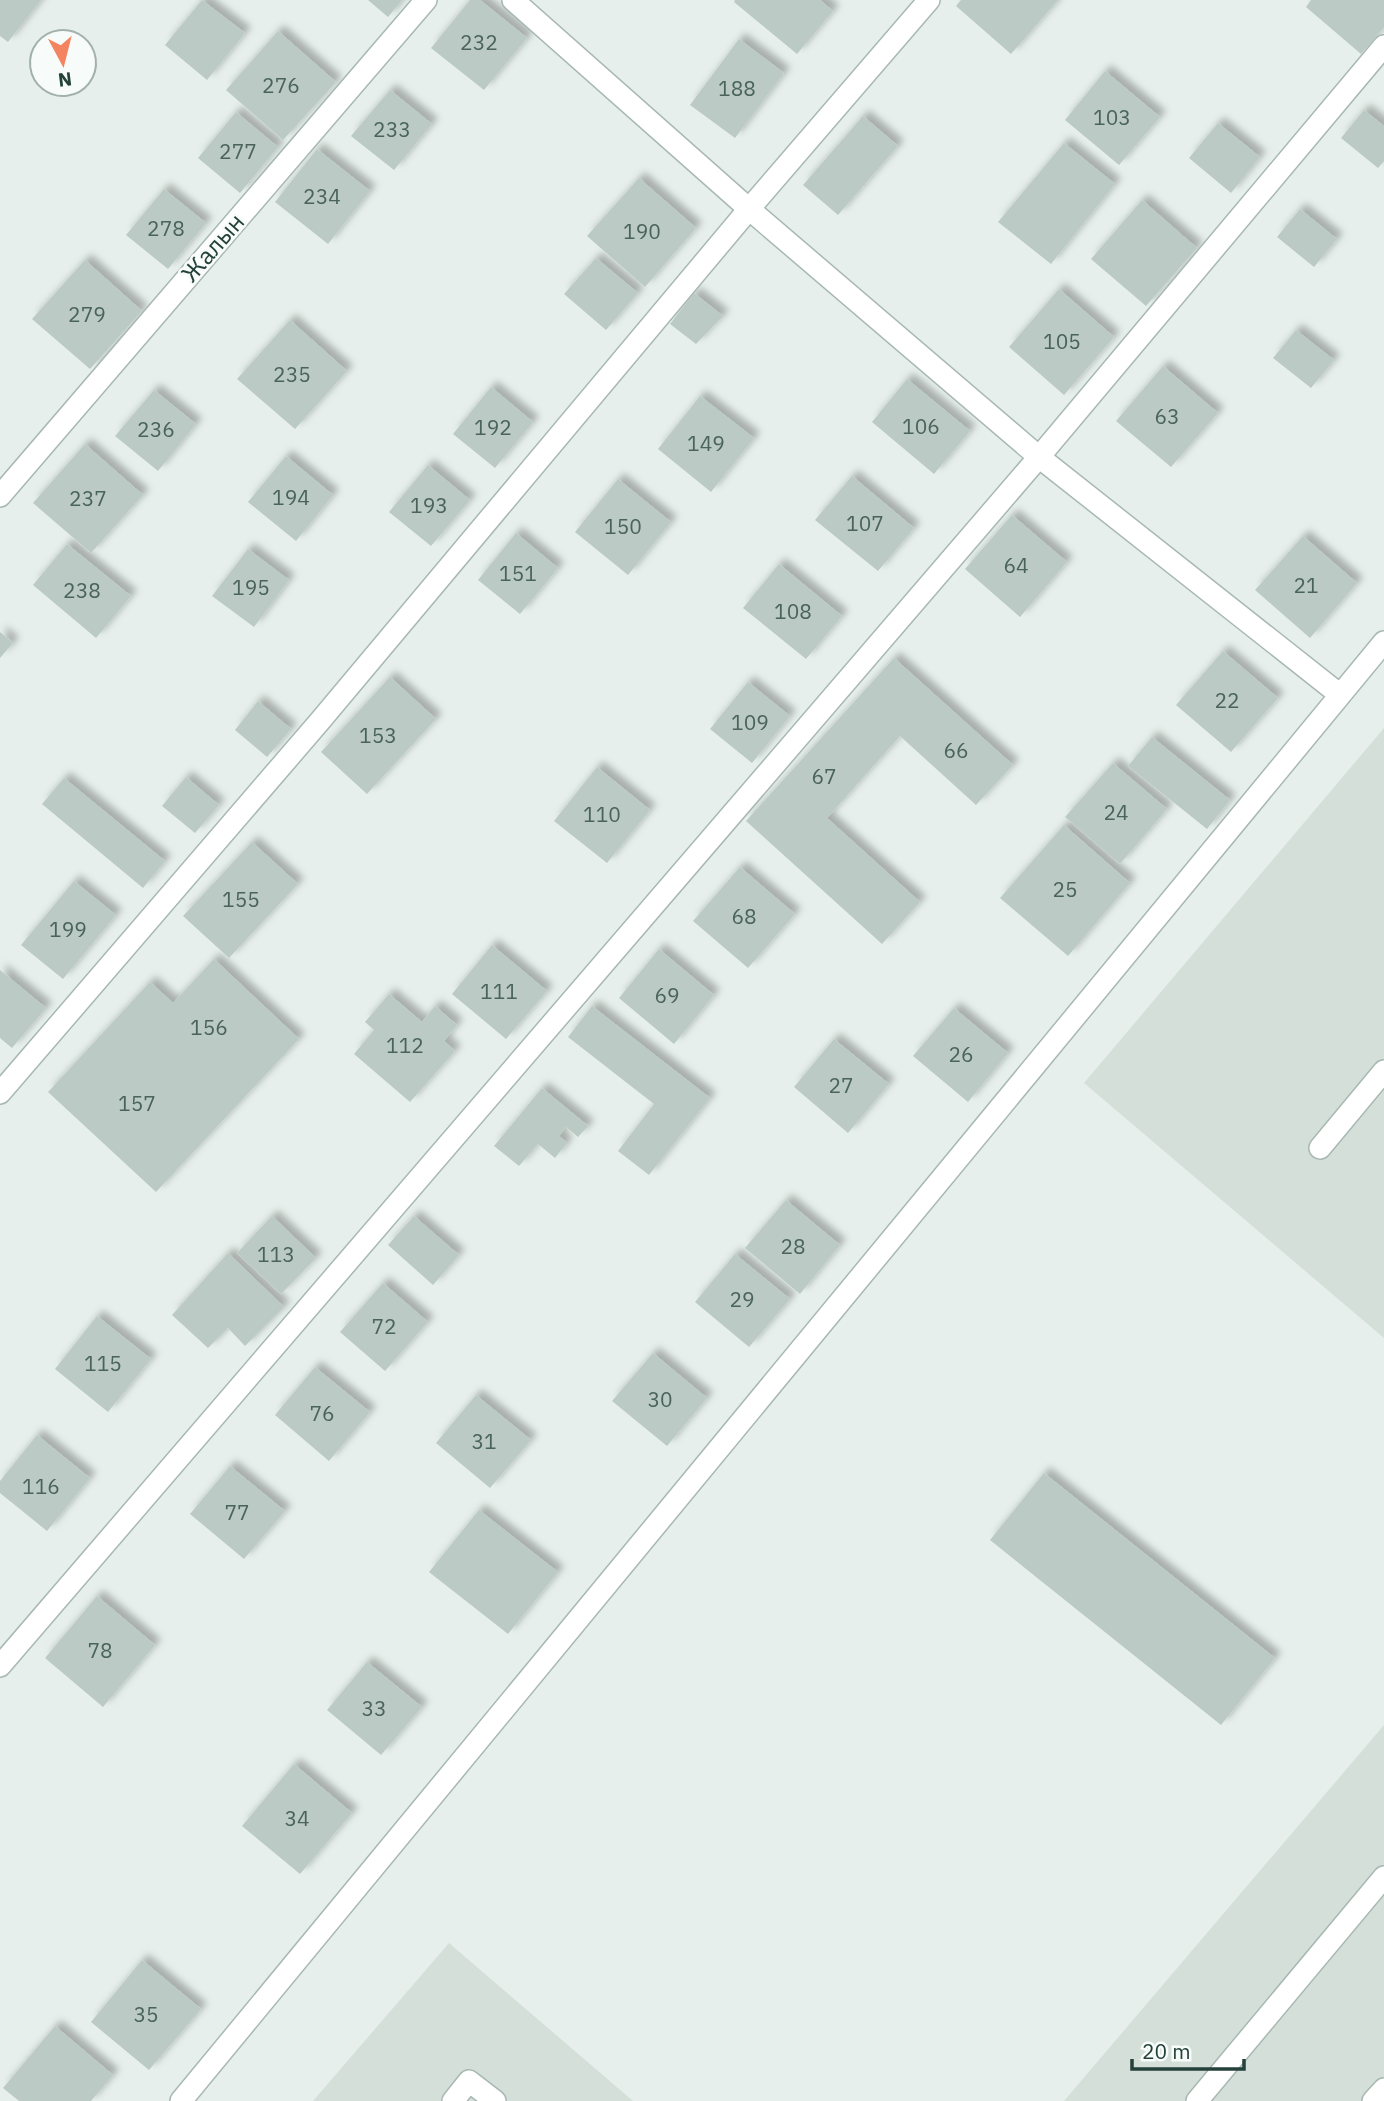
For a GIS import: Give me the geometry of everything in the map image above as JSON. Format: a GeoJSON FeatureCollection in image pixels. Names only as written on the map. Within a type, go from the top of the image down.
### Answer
{"type":"FeatureCollection","features":[{"type":"Feature","properties":{"kind":"street","name":"Жалын"},"geometry":{"type":"LineString","coordinates":[[0,496],[426,0]]}},
{"type":"Feature","properties":{"kind":"street"},"geometry":{"type":"LineString","coordinates":[[513,0],[749,209],[1039,457],[1339,694]]}},
{"type":"Feature","properties":{"kind":"street"},"geometry":{"type":"LineString","coordinates":[[0,1093],[320,721],[749,209],[929,0]]}},
{"type":"Feature","properties":{"kind":"street"},"geometry":{"type":"LineString","coordinates":[[0,1666],[1039,457],[1384,46]]}},
{"type":"Feature","properties":{"kind":"street"},"geometry":{"type":"LineString","coordinates":[[181,2101],[1384,642]]}},
{"type":"Feature","properties":{"kind":"street"},"geometry":{"type":"LineString","coordinates":[[1320,1148],[1384,1071]]}},
{"type":"Feature","properties":{"kind":"street"},"geometry":{"type":"LineString","coordinates":[[1197,2101],[1384,1877]]}},
{"type":"Feature","properties":{"kind":"street"},"geometry":{"type":"LineString","coordinates":[[453,2101],[469,2081],[495,2101]]}},
{"type":"Feature","properties":{"kind":"street"},"geometry":{"type":"LineString","coordinates":[[1373,2101],[1384,2088]]}},
{"type":"Feature","properties":{"kind":"shaded area"},"geometry":{"type":"Polygon","coordinates":[[[1384,728],[1384,1338],[1084,1083],[1384,728]]]}},
{"type":"Feature","properties":{"kind":"shaded area"},"geometry":{"type":"Polygon","coordinates":[[[1384,1725],[1384,2101],[1064,2101],[1384,1725]]]}},
{"type":"Feature","properties":{"kind":"shaded area"},"geometry":{"type":"Polygon","coordinates":[[[449,1943],[633,2101],[313,2101],[449,1943]]]}},
{"type":"Feature","properties":{"kind":"building"},"geometry":{"type":"Polygon","coordinates":[[[0,0],[41,0],[8,42],[0,36],[0,0]]]}},
{"type":"Feature","properties":{"kind":"building"},"geometry":{"type":"Polygon","coordinates":[[[202,0],[245,33],[207,80],[165,45],[202,0]]]}},
{"type":"Feature","properties":{"kind":"building"},"geometry":{"type":"Polygon","coordinates":[[[368,0],[402,0],[388,17],[368,0]]]}},
{"type":"Feature","properties":{"kind":"building"},"geometry":{"type":"Polygon","coordinates":[[[470,0],[480,0],[527,38],[484,90],[431,48],[470,0]]]}},
{"type":"Feature","properties":{"kind":"building"},"geometry":{"type":"Polygon","coordinates":[[[820,0],[833,11],[797,54],[734,2],[820,0]]]}},
{"type":"Feature","properties":{"kind":"building"},"geometry":{"type":"Polygon","coordinates":[[[961,0],[1058,0],[1011,54],[956,6],[961,0]]]}},
{"type":"Feature","properties":{"kind":"building"},"geometry":{"type":"Polygon","coordinates":[[[1311,0],[1384,0],[1384,27],[1361,54],[1306,7],[1311,0]]]}},
{"type":"Feature","properties":{"kind":"building"},"geometry":{"type":"Polygon","coordinates":[[[278,31],[336,82],[283,140],[226,90],[278,31]]]}},
{"type":"Feature","properties":{"kind":"building"},"geometry":{"type":"Polygon","coordinates":[[[739,39],[784,73],[735,138],[690,105],[739,39]]]}},
{"type":"Feature","properties":{"kind":"building"},"geometry":{"type":"Polygon","coordinates":[[[1105,71],[1160,117],[1119,165],[1065,120],[1105,71]]]}},
{"type":"Feature","properties":{"kind":"building"},"geometry":{"type":"Polygon","coordinates":[[[390,90],[432,124],[394,170],[351,136],[390,90]]]}},
{"type":"Feature","properties":{"kind":"building"},"geometry":{"type":"Polygon","coordinates":[[[1364,110],[1384,126],[1384,161],[1378,168],[1341,138],[1364,110]]]}},
{"type":"Feature","properties":{"kind":"building"},"geometry":{"type":"Polygon","coordinates":[[[236,112],[278,147],[240,193],[198,158],[236,112]]]}},
{"type":"Feature","properties":{"kind":"building"},"geometry":{"type":"Polygon","coordinates":[[[863,116],[898,146],[838,215],[803,185],[863,116]]]}},
{"type":"Feature","properties":{"kind":"building"},"geometry":{"type":"Polygon","coordinates":[[[1218,123],[1260,157],[1231,193],[1189,158],[1218,123]]]}},
{"type":"Feature","properties":{"kind":"building"},"geometry":{"type":"Polygon","coordinates":[[[1064,143],[1115,184],[1051,264],[998,222],[1064,143]]]}},
{"type":"Feature","properties":{"kind":"building"},"geometry":{"type":"Polygon","coordinates":[[[317,149],[370,191],[328,244],[275,202],[317,149]]]}},
{"type":"Feature","properties":{"kind":"building"},"geometry":{"type":"Polygon","coordinates":[[[639,178],[696,228],[645,287],[587,236],[639,178]]]}},
{"type":"Feature","properties":{"kind":"building"},"geometry":{"type":"Polygon","coordinates":[[[164,189],[206,223],[168,269],[126,235],[164,189]]]}},
{"type":"Feature","properties":{"kind":"building"},"geometry":{"type":"Polygon","coordinates":[[[1142,200],[1197,248],[1146,306],[1091,259],[1142,200]]]}},
{"type":"Feature","properties":{"kind":"building"},"geometry":{"type":"Polygon","coordinates":[[[1300,209],[1337,239],[1314,267],[1277,237],[1300,209]]]}},
{"type":"Feature","properties":{"kind":"building"},"geometry":{"type":"Polygon","coordinates":[[[596,258],[638,293],[606,330],[564,294],[596,258]]]}},
{"type":"Feature","properties":{"kind":"building"},"geometry":{"type":"Polygon","coordinates":[[[85,260],[142,311],[90,369],[32,319],[85,260]]]}},
{"type":"Feature","properties":{"kind":"building"},"geometry":{"type":"Polygon","coordinates":[[[1059,289],[1114,337],[1064,395],[1009,347],[1059,289]]]}},
{"type":"Feature","properties":{"kind":"building"},"geometry":{"type":"Polygon","coordinates":[[[694,293],[723,316],[696,344],[670,324],[694,293]]]}},
{"type":"Feature","properties":{"kind":"building"},"geometry":{"type":"Polygon","coordinates":[[[290,320],[347,371],[295,429],[237,379],[290,320]]]}},
{"type":"Feature","properties":{"kind":"building"},"geometry":{"type":"Polygon","coordinates":[[[1296,330],[1334,360],[1311,388],[1273,358],[1296,330]]]}},
{"type":"Feature","properties":{"kind":"building"},"geometry":{"type":"Polygon","coordinates":[[[1163,366],[1218,413],[1171,467],[1116,421],[1163,366]]]}},
{"type":"Feature","properties":{"kind":"building"},"geometry":{"type":"Polygon","coordinates":[[[907,379],[970,431],[934,474],[872,422],[907,379]]]}},
{"type":"Feature","properties":{"kind":"building"},"geometry":{"type":"Polygon","coordinates":[[[491,387],[533,422],[495,468],[453,434],[491,387]]]}},
{"type":"Feature","properties":{"kind":"building"},"geometry":{"type":"Polygon","coordinates":[[[154,390],[196,424],[158,471],[115,436],[154,390]]]}},
{"type":"Feature","properties":{"kind":"building"},"geometry":{"type":"Polygon","coordinates":[[[700,396],[754,438],[711,492],[658,449],[700,396]]]}},
{"type":"Feature","properties":{"kind":"building"},"geometry":{"type":"Polygon","coordinates":[[[85,444],[143,495],[91,553],[33,503],[85,444]]]}},
{"type":"Feature","properties":{"kind":"building"},"geometry":{"type":"Polygon","coordinates":[[[286,456],[333,495],[296,541],[248,502],[286,456]]]}},
{"type":"Feature","properties":{"kind":"building"},"geometry":{"type":"Polygon","coordinates":[[[428,465],[470,500],[431,546],[389,512],[428,465]]]}},
{"type":"Feature","properties":{"kind":"building"},"geometry":{"type":"Polygon","coordinates":[[[852,476],[914,528],[878,571],[815,520],[852,476]]]}},
{"type":"Feature","properties":{"kind":"building"},"geometry":{"type":"Polygon","coordinates":[[[618,479],[671,522],[628,575],[575,532],[618,479]]]}},
{"type":"Feature","properties":{"kind":"building"},"geometry":{"type":"Polygon","coordinates":[[[1012,515],[1067,562],[1020,617],[965,569],[1012,515]]]}},
{"type":"Feature","properties":{"kind":"building"},"geometry":{"type":"Polygon","coordinates":[[[516,533],[558,568],[520,614],[478,580],[516,533]]]}},
{"type":"Feature","properties":{"kind":"building"},"geometry":{"type":"Polygon","coordinates":[[[1303,536],[1357,583],[1310,638],[1255,590],[1303,536]]]}},
{"type":"Feature","properties":{"kind":"building"},"geometry":{"type":"Polygon","coordinates":[[[67,544],[131,596],[96,638],[33,585],[67,544]]]}},
{"type":"Feature","properties":{"kind":"building"},"geometry":{"type":"Polygon","coordinates":[[[248,549],[289,580],[254,627],[212,596],[248,549]]]}},
{"type":"Feature","properties":{"kind":"building"},"geometry":{"type":"Polygon","coordinates":[[[779,564],[842,616],[806,659],[743,608],[779,564]]]}},
{"type":"Feature","properties":{"kind":"building"},"geometry":{"type":"Polygon","coordinates":[[[0,632],[13,643],[0,658],[0,632]]]}},
{"type":"Feature","properties":{"kind":"building"},"geometry":{"type":"Polygon","coordinates":[[[1223,651],[1278,698],[1231,752],[1176,705],[1223,651]]]}},
{"type":"Feature","properties":{"kind":"building"},"geometry":{"type":"Polygon","coordinates":[[[894,658],[1013,765],[976,805],[900,736],[827,818],[920,902],[882,944],[746,821],[894,658]]]}},
{"type":"Feature","properties":{"kind":"building"},"geometry":{"type":"Polygon","coordinates":[[[390,677],[436,719],[367,794],[321,752],[390,677]]]}},
{"type":"Feature","properties":{"kind":"building"},"geometry":{"type":"Polygon","coordinates":[[[748,682],[790,716],[752,763],[710,729],[748,682]]]}},
{"type":"Feature","properties":{"kind":"building"},"geometry":{"type":"Polygon","coordinates":[[[258,701],[291,729],[267,757],[235,730],[258,701]]]}},
{"type":"Feature","properties":{"kind":"building"},"geometry":{"type":"Polygon","coordinates":[[[1152,737],[1230,800],[1207,829],[1128,766],[1152,737]]]}},
{"type":"Feature","properties":{"kind":"building"},"geometry":{"type":"Polygon","coordinates":[[[1113,763],[1167,809],[1120,864],[1065,817],[1113,763]]]}},
{"type":"Feature","properties":{"kind":"building"},"geometry":{"type":"Polygon","coordinates":[[[597,767],[650,810],[607,863],[554,821],[597,767]]]}},
{"type":"Feature","properties":{"kind":"building"},"geometry":{"type":"Polygon","coordinates":[[[186,777],[219,805],[195,833],[162,806],[186,777]]]}},
{"type":"Feature","properties":{"kind":"building"},"geometry":{"type":"Polygon","coordinates":[[[64,778],[165,861],[143,888],[42,804],[64,778]]]}},
{"type":"Feature","properties":{"kind":"building"},"geometry":{"type":"Polygon","coordinates":[[[1064,825],[1130,883],[1068,956],[1000,898],[1064,825]]]}},
{"type":"Feature","properties":{"kind":"building"},"geometry":{"type":"Polygon","coordinates":[[[252,842],[298,884],[229,958],[183,916],[252,842]]]}},
{"type":"Feature","properties":{"kind":"building"},"geometry":{"type":"Polygon","coordinates":[[[740,867],[795,914],[748,968],[693,921],[740,867]]]}},
{"type":"Feature","properties":{"kind":"building"},"geometry":{"type":"Polygon","coordinates":[[[74,881],[116,915],[63,979],[21,945],[74,881]]]}},
{"type":"Feature","properties":{"kind":"building"},"geometry":{"type":"Polygon","coordinates":[[[492,945],[547,991],[506,1039],[452,994],[492,945]]]}},
{"type":"Feature","properties":{"kind":"building"},"geometry":{"type":"Polygon","coordinates":[[[659,949],[714,995],[674,1044],[619,998],[659,949]]]}},
{"type":"Feature","properties":{"kind":"building"},"geometry":{"type":"Polygon","coordinates":[[[214,959],[299,1039],[156,1192],[48,1092],[150,982],[173,1003],[214,959]]]}},
{"type":"Feature","properties":{"kind":"building"},"geometry":{"type":"Polygon","coordinates":[[[0,970],[46,1008],[12,1048],[0,1038],[0,970]]]}},
{"type":"Feature","properties":{"kind":"building"},"geometry":{"type":"Polygon","coordinates":[[[389,994],[422,1022],[435,1006],[457,1025],[444,1041],[455,1051],[410,1102],[354,1054],[374,1030],[365,1022],[389,994]]]}},
{"type":"Feature","properties":{"kind":"building"},"geometry":{"type":"Polygon","coordinates":[[[592,1006],[710,1098],[649,1175],[618,1151],[654,1104],[568,1037],[592,1006]]]}},
{"type":"Feature","properties":{"kind":"building"},"geometry":{"type":"Polygon","coordinates":[[[954,1008],[1008,1053],[968,1102],[913,1056],[954,1008]]]}},
{"type":"Feature","properties":{"kind":"building"},"geometry":{"type":"Polygon","coordinates":[[[834,1039],[889,1084],[848,1133],[794,1087],[834,1039]]]}},
{"type":"Feature","properties":{"kind":"building"},"geometry":{"type":"Polygon","coordinates":[[[542,1088],[588,1126],[578,1137],[566,1127],[559,1136],[567,1143],[555,1158],[538,1144],[519,1166],[494,1146],[542,1088]]]}},
{"type":"Feature","properties":{"kind":"building"},"geometry":{"type":"Polygon","coordinates":[[[786,1200],[840,1245],[800,1294],[745,1248],[786,1200]]]}},
{"type":"Feature","properties":{"kind":"building"},"geometry":{"type":"Polygon","coordinates":[[[272,1216],[316,1258],[281,1294],[237,1253],[272,1216]]]}},
{"type":"Feature","properties":{"kind":"building"},"geometry":{"type":"Polygon","coordinates":[[[414,1216],[459,1255],[433,1285],[388,1245],[414,1216]]]}},
{"type":"Feature","properties":{"kind":"building"},"geometry":{"type":"Polygon","coordinates":[[[228,1253],[284,1307],[245,1346],[228,1328],[208,1348],[172,1315],[228,1253]]]}},
{"type":"Feature","properties":{"kind":"building"},"geometry":{"type":"Polygon","coordinates":[[[735,1254],[790,1299],[749,1347],[695,1302],[735,1254]]]}},
{"type":"Feature","properties":{"kind":"building"},"geometry":{"type":"Polygon","coordinates":[[[383,1283],[428,1322],[385,1371],[340,1332],[383,1283]]]}},
{"type":"Feature","properties":{"kind":"building"},"geometry":{"type":"Polygon","coordinates":[[[97,1316],[151,1359],[108,1412],[55,1369],[97,1316]]]}},
{"type":"Feature","properties":{"kind":"building"},"geometry":{"type":"Polygon","coordinates":[[[653,1353],[707,1398],[667,1446],[612,1401],[653,1353]]]}},
{"type":"Feature","properties":{"kind":"building"},"geometry":{"type":"Polygon","coordinates":[[[315,1367],[370,1412],[329,1461],[275,1415],[315,1367]]]}},
{"type":"Feature","properties":{"kind":"building"},"geometry":{"type":"Polygon","coordinates":[[[476,1395],[531,1440],[490,1488],[436,1443],[476,1395]]]}},
{"type":"Feature","properties":{"kind":"building"},"geometry":{"type":"Polygon","coordinates":[[[37,1435],[90,1478],[47,1531],[0,1493],[0,1481],[37,1435]]]}},
{"type":"Feature","properties":{"kind":"building"},"geometry":{"type":"Polygon","coordinates":[[[230,1466],[285,1511],[244,1559],[190,1514],[230,1466]]]}},
{"type":"Feature","properties":{"kind":"building"},"geometry":{"type":"Polygon","coordinates":[[[1044,1473],[1275,1658],[1221,1725],[990,1540],[1044,1473]]]}},
{"type":"Feature","properties":{"kind":"building"},"geometry":{"type":"Polygon","coordinates":[[[479,1510],[558,1572],[508,1634],[429,1572],[479,1510]]]}},
{"type":"Feature","properties":{"kind":"building"},"geometry":{"type":"Polygon","coordinates":[[[97,1596],[155,1645],[103,1707],[45,1658],[97,1596]]]}},
{"type":"Feature","properties":{"kind":"building"},"geometry":{"type":"Polygon","coordinates":[[[367,1662],[422,1707],[381,1755],[327,1710],[367,1662]]]}},
{"type":"Feature","properties":{"kind":"building"},"geometry":{"type":"Polygon","coordinates":[[[294,1764],[352,1813],[300,1874],[242,1826],[294,1764]]]}},
{"type":"Feature","properties":{"kind":"building"},"geometry":{"type":"Polygon","coordinates":[[[142,1960],[201,2009],[149,2070],[91,2022],[142,1960]]]}},
{"type":"Feature","properties":{"kind":"building"},"geometry":{"type":"Polygon","coordinates":[[[55,2026],[113,2075],[91,2101],[19,2101],[3,2088],[55,2026]]]}}]}
